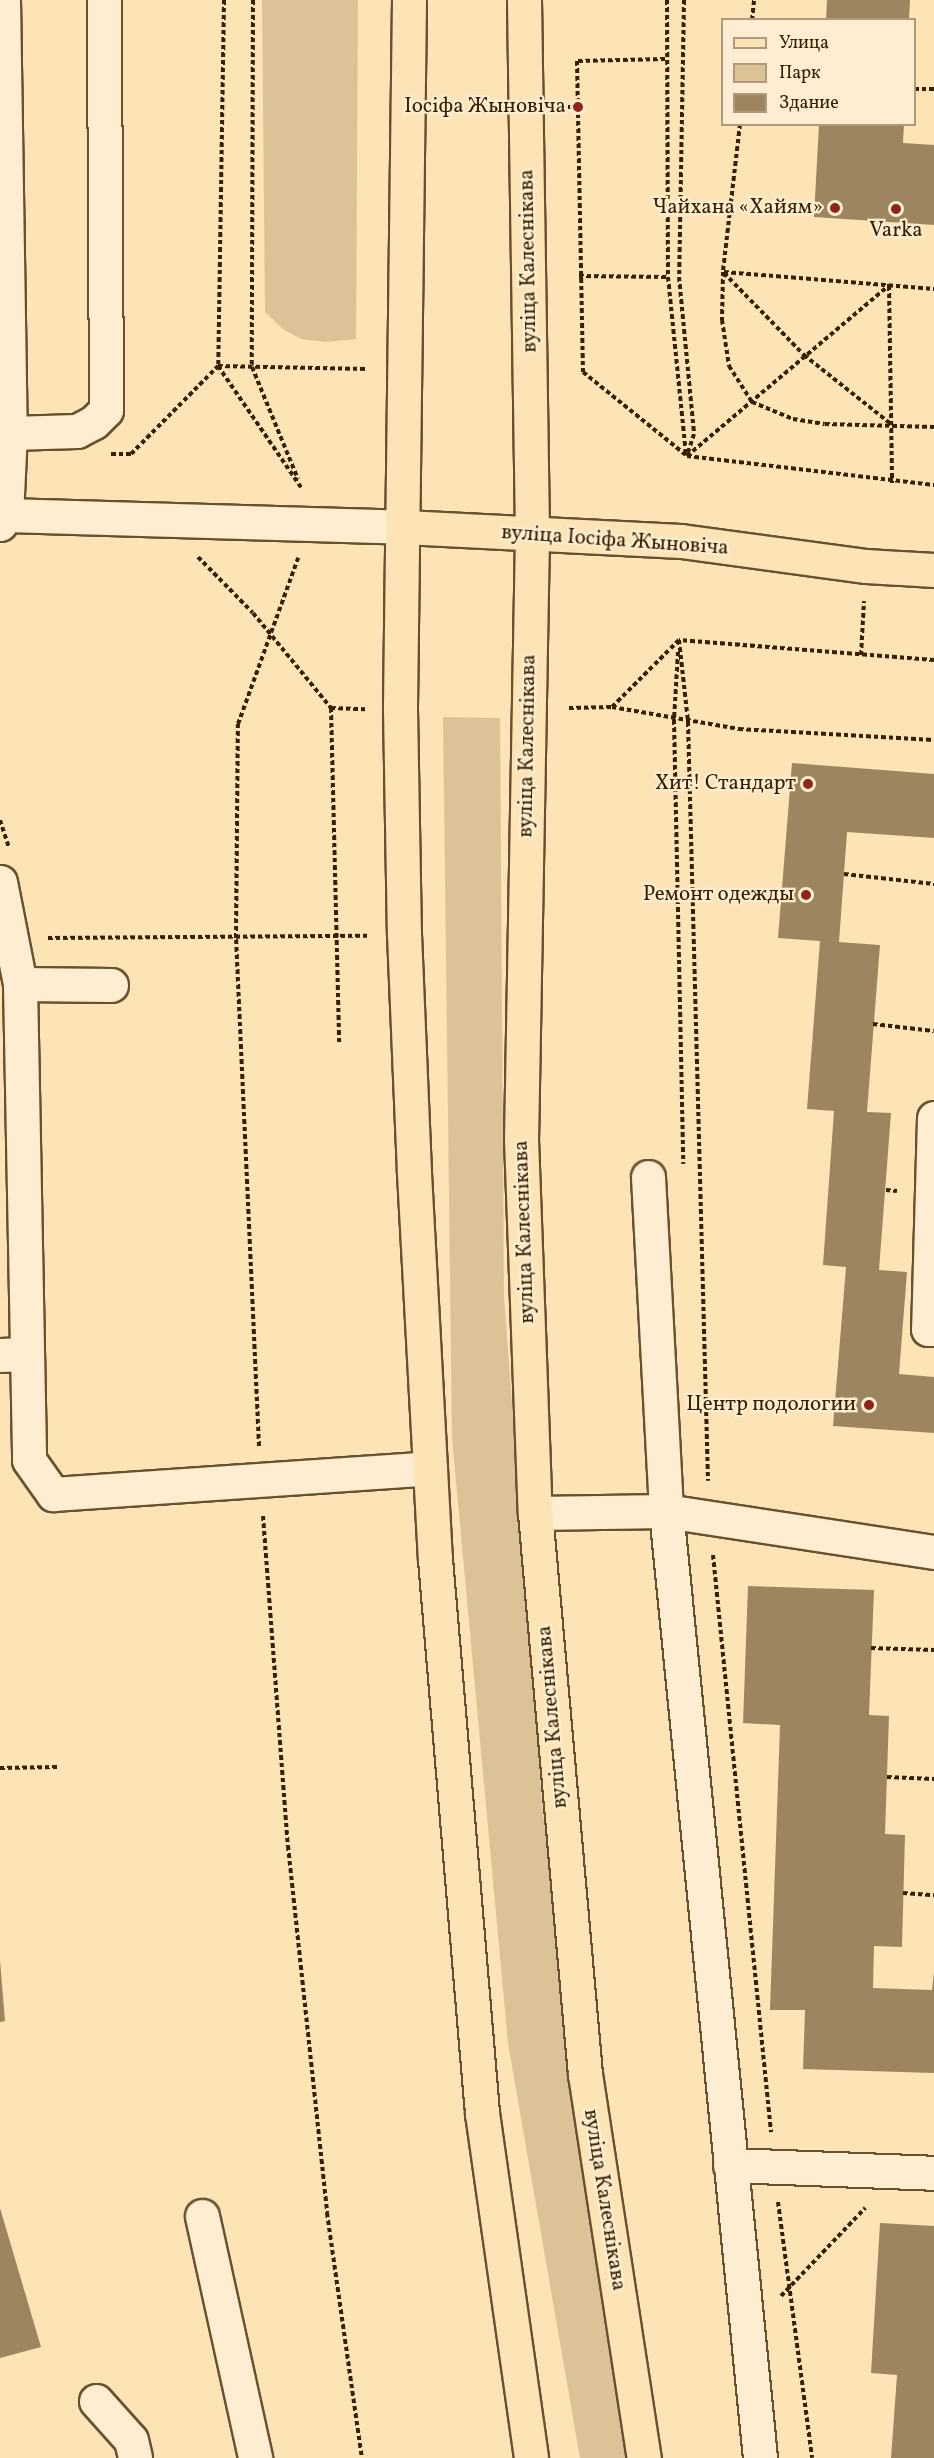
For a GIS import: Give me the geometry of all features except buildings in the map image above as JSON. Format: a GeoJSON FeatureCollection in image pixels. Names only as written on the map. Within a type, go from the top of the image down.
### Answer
{"type":"FeatureCollection","features":[{"type":"Feature","properties":{"kind":"main road"},"geometry":{"type":"LineString","coordinates":[[409,0],[400,709],[404,934],[430,1468],[482,2113],[531,2458]]}},
{"type":"Feature","properties":{"kind":"main road","name":"вуліца Калеснікава"},"geometry":{"type":"LineString","coordinates":[[524,0],[532,535],[521,1139],[535,1513],[585,2074],[644,2458]]}},
{"type":"Feature","properties":{"kind":"main road","name":"вуліца Іосіфа Жыновіча"},"geometry":{"type":"LineString","coordinates":[[404,527],[681,541],[866,566],[934,570]]}},
{"type":"Feature","properties":{"kind":"lane"},"geometry":{"type":"LineString","coordinates":[[3,0],[10,433],[3,520],[161,520],[404,527]]}},
{"type":"Feature","properties":{"kind":"lane"},"geometry":{"type":"LineString","coordinates":[[10,433],[77,430],[94,422],[106,410],[104,0]]}},
{"type":"Feature","properties":{"kind":"lane"},"geometry":{"type":"LineString","coordinates":[[5,867],[20,984],[14,1354],[29,1460],[53,1494],[430,1468]]}},
{"type":"Feature","properties":{"kind":"lane"},"geometry":{"type":"LineString","coordinates":[[20,984],[111,986]]}},
{"type":"Feature","properties":{"kind":"lane"},"geometry":{"type":"LineString","coordinates":[[934,1119],[928,1329],[934,1329]]}},
{"type":"Feature","properties":{"kind":"lane"},"geometry":{"type":"LineString","coordinates":[[648,1177],[666,1510],[760,2458]]}},
{"type":"Feature","properties":{"kind":"lane"},"geometry":{"type":"LineString","coordinates":[[535,1513],[666,1510],[934,1552]]}},
{"type":"Feature","properties":{"kind":"lane"},"geometry":{"type":"LineString","coordinates":[[730,2165],[934,2173]]}},
{"type":"Feature","properties":{"kind":"lane"},"geometry":{"type":"LineString","coordinates":[[202,2216],[255,2458]]}},
{"type":"Feature","properties":{"kind":"lane"},"geometry":{"type":"LineString","coordinates":[[96,2401],[130,2440],[135,2458]]}},
{"type":"Feature","properties":{"kind":"path"},"geometry":{"type":"LineString","coordinates":[[224,0],[218,366],[302,488],[252,367],[253,0]]}},
{"type":"Feature","properties":{"kind":"path"},"geometry":{"type":"LineString","coordinates":[[667,0],[665,59],[668,277],[687,456]]}},
{"type":"Feature","properties":{"kind":"path"},"geometry":{"type":"LineString","coordinates":[[684,0],[679,277],[694,434],[687,456]]}},
{"type":"Feature","properties":{"kind":"path"},"geometry":{"type":"LineString","coordinates":[[752,18],[754,0]]}},
{"type":"Feature","properties":{"kind":"path"},"geometry":{"type":"LineString","coordinates":[[665,59],[577,61],[579,276],[583,372],[687,456],[892,483],[934,485]]}},
{"type":"Feature","properties":{"kind":"path"},"geometry":{"type":"LineString","coordinates":[[916,88],[934,89]]}},
{"type":"Feature","properties":{"kind":"path"},"geometry":{"type":"LineString","coordinates":[[740,126],[723,272],[722,320],[729,366],[752,402],[793,419],[825,424],[891,424],[934,427]]}},
{"type":"Feature","properties":{"kind":"path"},"geometry":{"type":"LineString","coordinates":[[723,272],[934,289]]}},
{"type":"Feature","properties":{"kind":"path"},"geometry":{"type":"LineString","coordinates":[[723,272],[804,355],[891,424]]}},
{"type":"Feature","properties":{"kind":"path"},"geometry":{"type":"LineString","coordinates":[[579,276],[668,277]]}},
{"type":"Feature","properties":{"kind":"path"},"geometry":{"type":"LineString","coordinates":[[687,456],[889,285]]}},
{"type":"Feature","properties":{"kind":"path"},"geometry":{"type":"LineString","coordinates":[[889,285],[892,483]]}},
{"type":"Feature","properties":{"kind":"path"},"geometry":{"type":"LineString","coordinates":[[109,454],[132,454],[218,366],[368,369]]}},
{"type":"Feature","properties":{"kind":"path"},"geometry":{"type":"LineString","coordinates":[[161,520],[253,613],[331,708],[339,937],[339,1046]]}},
{"type":"Feature","properties":{"kind":"path"},"geometry":{"type":"LineString","coordinates":[[861,654],[866,566]]}},
{"type":"Feature","properties":{"kind":"path"},"geometry":{"type":"LineString","coordinates":[[612,708],[679,640],[934,660]]}},
{"type":"Feature","properties":{"kind":"path"},"geometry":{"type":"LineString","coordinates":[[331,708],[372,709]]}},
{"type":"Feature","properties":{"kind":"path"},"geometry":{"type":"LineString","coordinates":[[569,708],[612,708],[739,729],[934,740]]}},
{"type":"Feature","properties":{"kind":"path"},"geometry":{"type":"LineString","coordinates":[[0,820],[5,867]]}},
{"type":"Feature","properties":{"kind":"path"},"geometry":{"type":"LineString","coordinates":[[844,874],[934,884]]}},
{"type":"Feature","properties":{"kind":"path"},"geometry":{"type":"LineString","coordinates":[[39,939],[339,937],[404,934]]}},
{"type":"Feature","properties":{"kind":"path"},"geometry":{"type":"LineString","coordinates":[[873,1024],[934,1031]]}},
{"type":"Feature","properties":{"kind":"path"},"geometry":{"type":"LineString","coordinates":[[871,1648],[934,1650]]}},
{"type":"Feature","properties":{"kind":"path"},"geometry":{"type":"LineString","coordinates":[[0,1768],[57,1767]]}},
{"type":"Feature","properties":{"kind":"path"},"geometry":{"type":"LineString","coordinates":[[887,1776],[934,1779]]}},
{"type":"Feature","properties":{"kind":"path"},"geometry":{"type":"LineString","coordinates":[[903,1893],[934,1895]]}},
{"type":"Feature","properties":{"kind":"path"},"geometry":{"type":"LineString","coordinates":[[772,2304],[900,2170]]}},
{"type":"Feature","properties":{"kind":"green space"},"geometry":{"type":"Polygon","coordinates":[[[262,0],[358,0],[356,339],[325,342],[301,339],[284,330],[265,312],[262,0]]]}},
{"type":"Feature","properties":{"kind":"green space"},"geometry":{"type":"Polygon","coordinates":[[[443,717],[500,718],[504,1297],[542,1803],[591,2216],[627,2458],[580,2458],[508,2043],[452,1438],[443,717]]]}},
{"type":"Feature","properties":{"kind":"place","name":"Іосіфа Жыновіча"},"geometry":{"type":"Point","coordinates":[578,107]}},
{"type":"Feature","properties":{"kind":"place","name":"Чайхана «Хайям»"},"geometry":{"type":"Point","coordinates":[835,208]}},
{"type":"Feature","properties":{"kind":"place","name":"Varka"},"geometry":{"type":"Point","coordinates":[896,209]}},
{"type":"Feature","properties":{"kind":"place","name":"Хит! Стандарт"},"geometry":{"type":"Point","coordinates":[808,784]}},
{"type":"Feature","properties":{"kind":"place","name":"Ремонт одежды"},"geometry":{"type":"Point","coordinates":[806,895]}},
{"type":"Feature","properties":{"kind":"place","name":"Центр подологии"},"geometry":{"type":"Point","coordinates":[869,1405]}}]}
